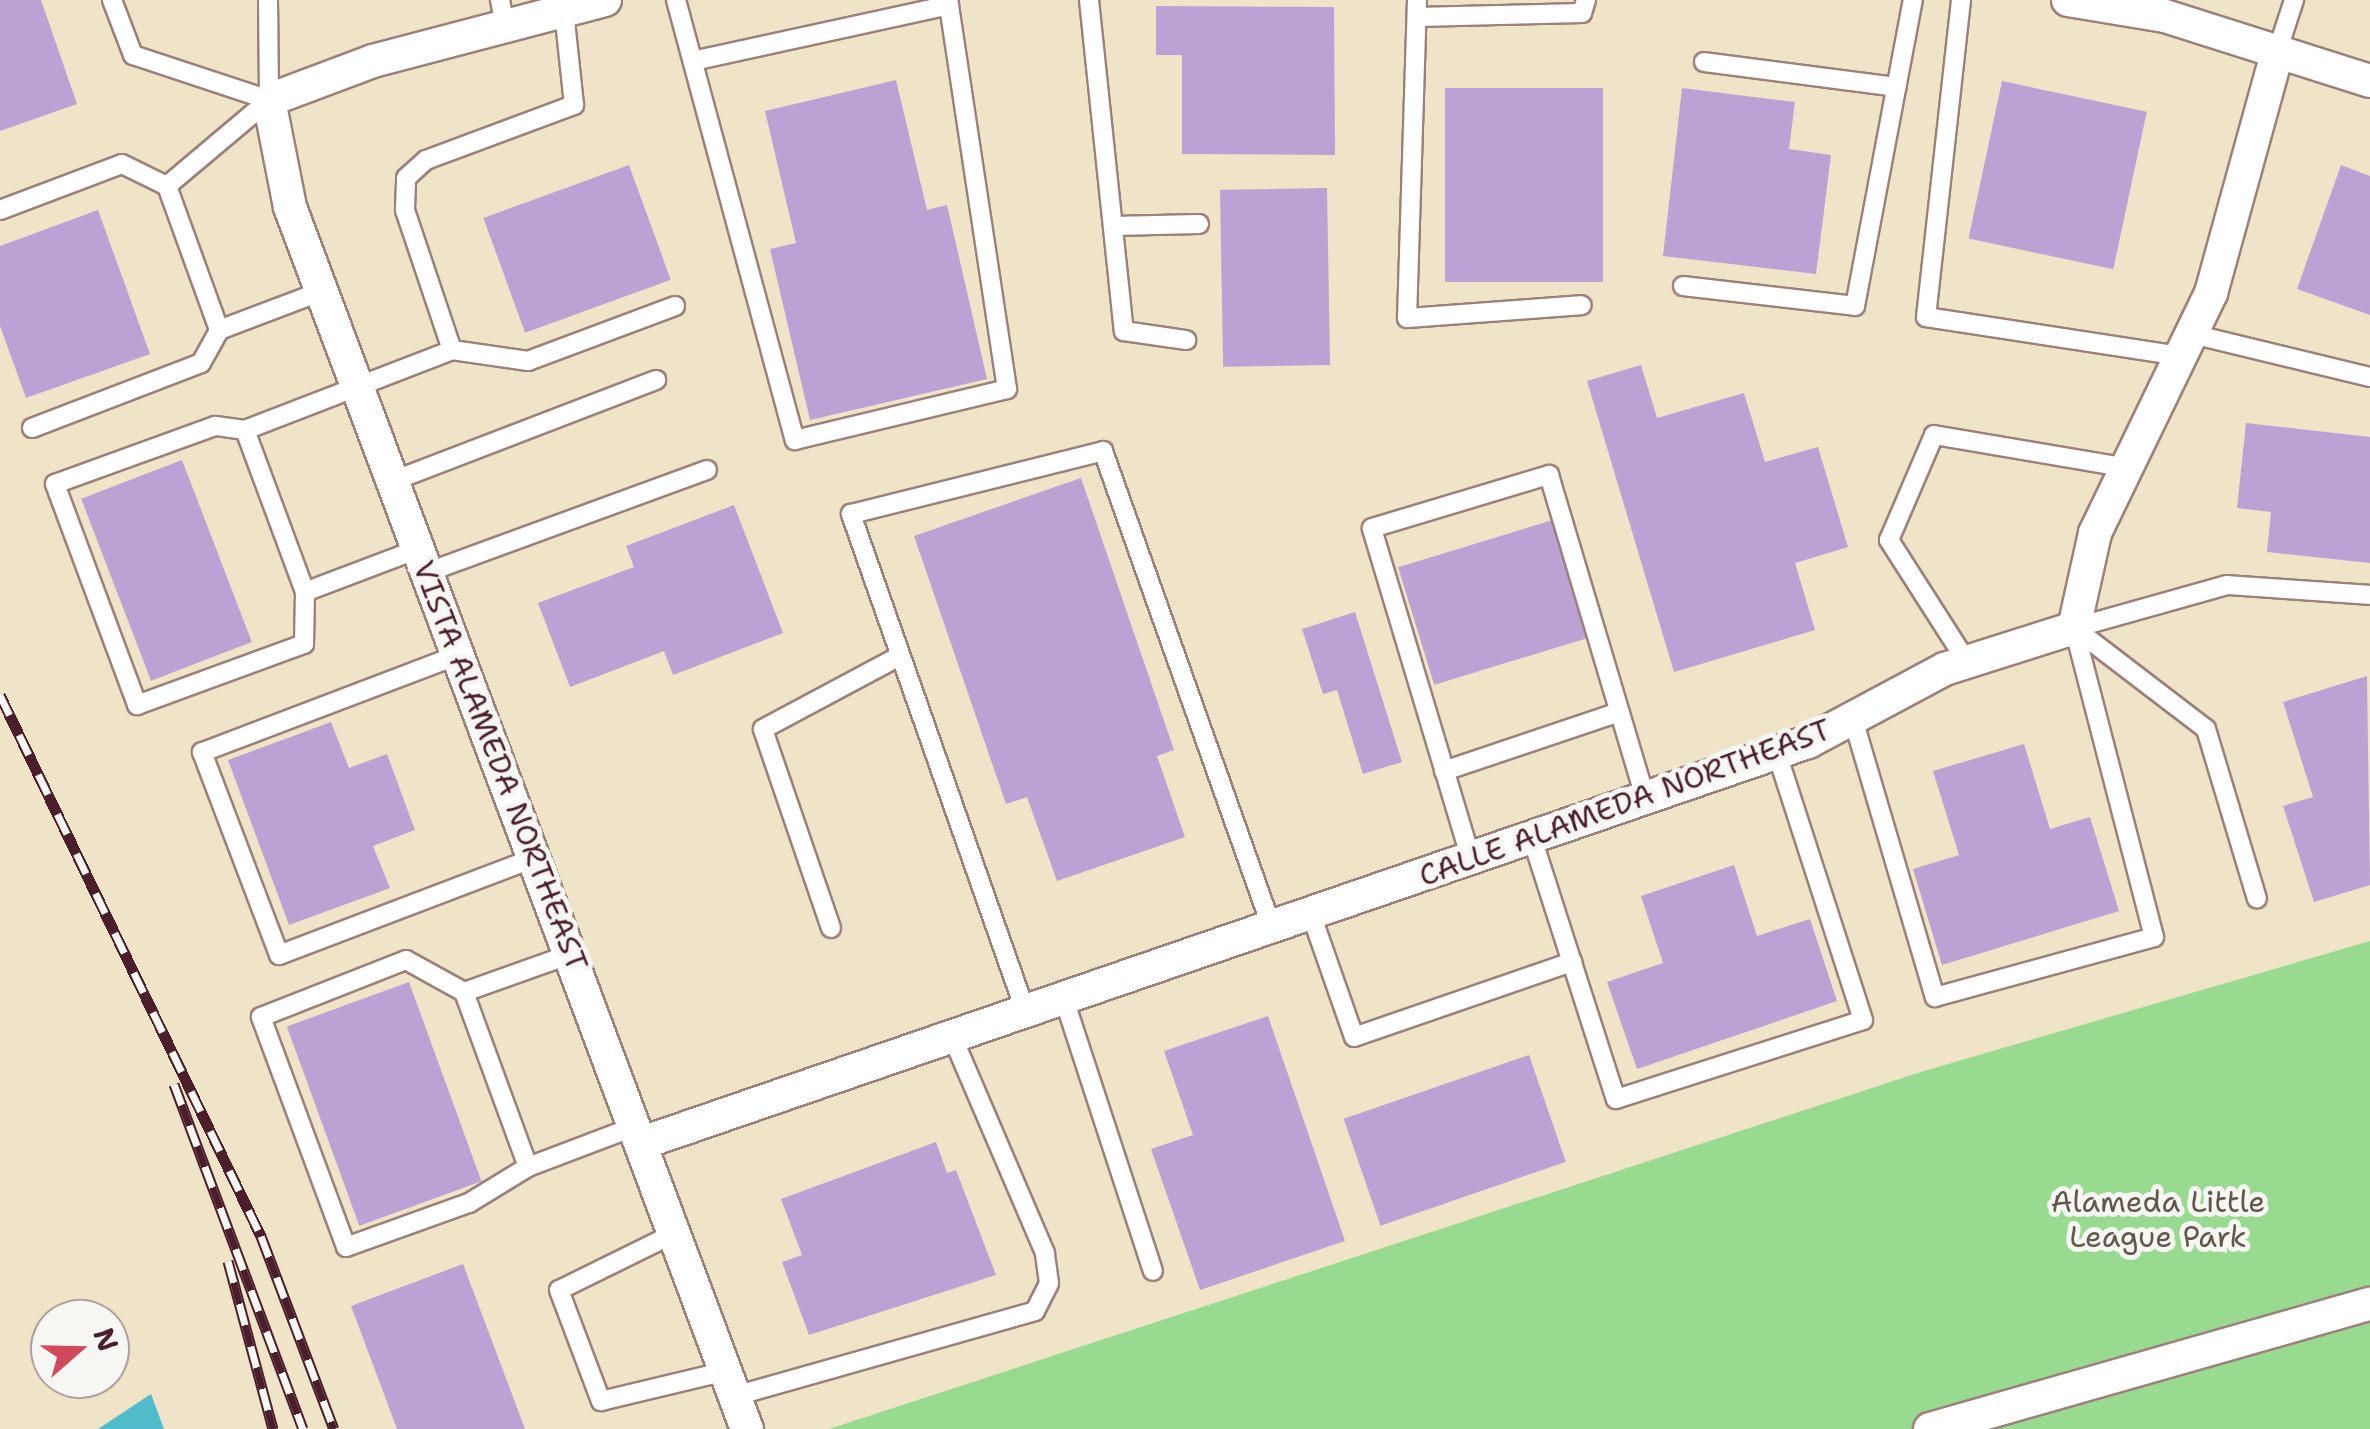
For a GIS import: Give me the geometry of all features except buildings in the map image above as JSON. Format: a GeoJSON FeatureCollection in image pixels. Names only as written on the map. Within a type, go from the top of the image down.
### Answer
{"type":"FeatureCollection","features":[{"type":"Feature","properties":{"kind":"street"},"geometry":{"type":"LineString","coordinates":[[269,100],[503,13],[564,11],[605,0]]}},
{"type":"Feature","properties":{"kind":"street"},"geometry":{"type":"LineString","coordinates":[[2068,0],[2278,49],[2370,81]]}},
{"type":"Feature","properties":{"kind":"street"},"geometry":{"type":"LineString","coordinates":[[2074,628],[2095,533],[2187,345],[2278,49]]}},
{"type":"Feature","properties":{"kind":"street","name":"VISTA ALAMEDA NORTHEAST"},"geometry":{"type":"LineString","coordinates":[[269,100],[290,207],[746,1429]]}},
{"type":"Feature","properties":{"kind":"street","name":"CALLE ALAMEDA NORTHEAST"},"geometry":{"type":"LineString","coordinates":[[639,1134],[953,1038],[1777,753],[1967,662],[2074,628]]}},
{"type":"Feature","properties":{"kind":"street"},"geometry":{"type":"LineString","coordinates":[[1930,1429],[2370,1304]]}},
{"type":"Feature","properties":{"kind":"lane"},"geometry":{"type":"LineString","coordinates":[[112,0],[132,56],[269,100]]}},
{"type":"Feature","properties":{"kind":"lane"},"geometry":{"type":"LineString","coordinates":[[268,0],[269,100]]}},
{"type":"Feature","properties":{"kind":"lane"},"geometry":{"type":"LineString","coordinates":[[676,0],[795,440],[1008,389],[948,3],[693,61]]}},
{"type":"Feature","properties":{"kind":"lane"},"geometry":{"type":"LineString","coordinates":[[1089,0],[1124,331],[1186,340]]}},
{"type":"Feature","properties":{"kind":"lane"},"geometry":{"type":"LineString","coordinates":[[1582,305],[1407,318],[1417,8],[1582,14],[1586,0]]}},
{"type":"Feature","properties":{"kind":"lane"},"geometry":{"type":"LineString","coordinates":[[1683,286],[1855,306],[1912,0]]}},
{"type":"Feature","properties":{"kind":"lane"},"geometry":{"type":"LineString","coordinates":[[1961,0],[1926,317],[2187,345],[2370,376]]}},
{"type":"Feature","properties":{"kind":"lane"},"geometry":{"type":"LineString","coordinates":[[2278,49],[2294,0]]}},
{"type":"Feature","properties":{"kind":"lane"},"geometry":{"type":"LineString","coordinates":[[452,350],[405,210],[406,178],[426,160],[574,104],[564,11]]}},
{"type":"Feature","properties":{"kind":"lane"},"geometry":{"type":"LineString","coordinates":[[1704,62],[1896,87]]}},
{"type":"Feature","properties":{"kind":"lane"},"geometry":{"type":"LineString","coordinates":[[167,186],[269,100]]}},
{"type":"Feature","properties":{"kind":"lane"},"geometry":{"type":"LineString","coordinates":[[0,210],[122,164],[167,186],[219,330]]}},
{"type":"Feature","properties":{"kind":"lane"},"geometry":{"type":"LineString","coordinates":[[1113,226],[1199,224]]}},
{"type":"Feature","properties":{"kind":"lane"},"geometry":{"type":"LineString","coordinates":[[32,428],[201,363],[219,330],[322,291]]}},
{"type":"Feature","properties":{"kind":"lane"},"geometry":{"type":"LineString","coordinates":[[245,430],[305,592],[304,644],[136,706],[55,484],[215,426],[245,430],[452,350],[528,361],[675,306]]}},
{"type":"Feature","properties":{"kind":"lane"},"geometry":{"type":"LineString","coordinates":[[393,481],[656,380]]}},
{"type":"Feature","properties":{"kind":"lane"},"geometry":{"type":"LineString","coordinates":[[1967,662],[1888,540],[1934,435],[2129,468]]}},
{"type":"Feature","properties":{"kind":"lane"},"geometry":{"type":"LineString","coordinates":[[1026,1013],[851,514],[1103,451],[1272,928]]}},
{"type":"Feature","properties":{"kind":"lane"},"geometry":{"type":"LineString","coordinates":[[305,592],[423,560],[707,470]]}},
{"type":"Feature","properties":{"kind":"lane"},"geometry":{"type":"LineString","coordinates":[[1470,859],[1372,528],[1548,475],[1645,798]]}},
{"type":"Feature","properties":{"kind":"lane"},"geometry":{"type":"LineString","coordinates":[[2074,628],[2228,585],[2370,596]]}},
{"type":"Feature","properties":{"kind":"lane"},"geometry":{"type":"LineString","coordinates":[[1853,719],[1935,997],[2154,937],[2074,628]]}},
{"type":"Feature","properties":{"kind":"lane"},"geometry":{"type":"LineString","coordinates":[[2074,628],[2206,729],[2257,899]]}},
{"type":"Feature","properties":{"kind":"lane"},"geometry":{"type":"LineString","coordinates":[[458,655],[202,752],[279,955],[535,858]]}},
{"type":"Feature","properties":{"kind":"lane"},"geometry":{"type":"LineString","coordinates":[[832,928],[763,730],[900,656]]}},
{"type":"Feature","properties":{"kind":"lane"},"geometry":{"type":"LineString","coordinates":[[1444,770],[1619,712]]}},
{"type":"Feature","properties":{"kind":"lane"},"geometry":{"type":"LineString","coordinates":[[1532,838],[1616,1099],[1863,1020],[1777,753]]}},
{"type":"Feature","properties":{"kind":"lane"},"geometry":{"type":"LineString","coordinates":[[1312,914],[1354,1037],[1572,962]]}},
{"type":"Feature","properties":{"kind":"lane"},"geometry":{"type":"LineString","coordinates":[[464,992],[571,954]]}},
{"type":"Feature","properties":{"kind":"lane"},"geometry":{"type":"LineString","coordinates":[[528,1167],[464,992],[406,960],[261,1017],[346,1247],[470,1204],[528,1167],[639,1134]]}},
{"type":"Feature","properties":{"kind":"lane"},"geometry":{"type":"LineString","coordinates":[[1064,999],[1152,1272]]}},
{"type":"Feature","properties":{"kind":"lane"},"geometry":{"type":"LineString","coordinates":[[675,1232],[559,1290],[601,1401],[730,1384],[1035,1310],[1049,1284],[1045,1253],[953,1038]]}},
{"type":"Feature","properties":{"kind":"green space","name":"Alameda Little League Park"},"geometry":{"type":"Polygon","coordinates":[[[2370,941],[2370,1429],[829,1429],[1924,1071],[2370,941]]]}},
{"type":"Feature","properties":{"kind":"water"},"geometry":{"type":"Polygon","coordinates":[[[151,1394],[164,1429],[98,1429],[151,1394]]]}},
{"type":"Feature","properties":{"kind":"railway"},"geometry":{"type":"LineString","coordinates":[[0,695],[261,1236],[334,1429]]}},
{"type":"Feature","properties":{"kind":"railway"},"geometry":{"type":"LineString","coordinates":[[174,1084],[303,1429]]}},
{"type":"Feature","properties":{"kind":"railway"},"geometry":{"type":"LineString","coordinates":[[228,1261],[273,1429]]}}]}
